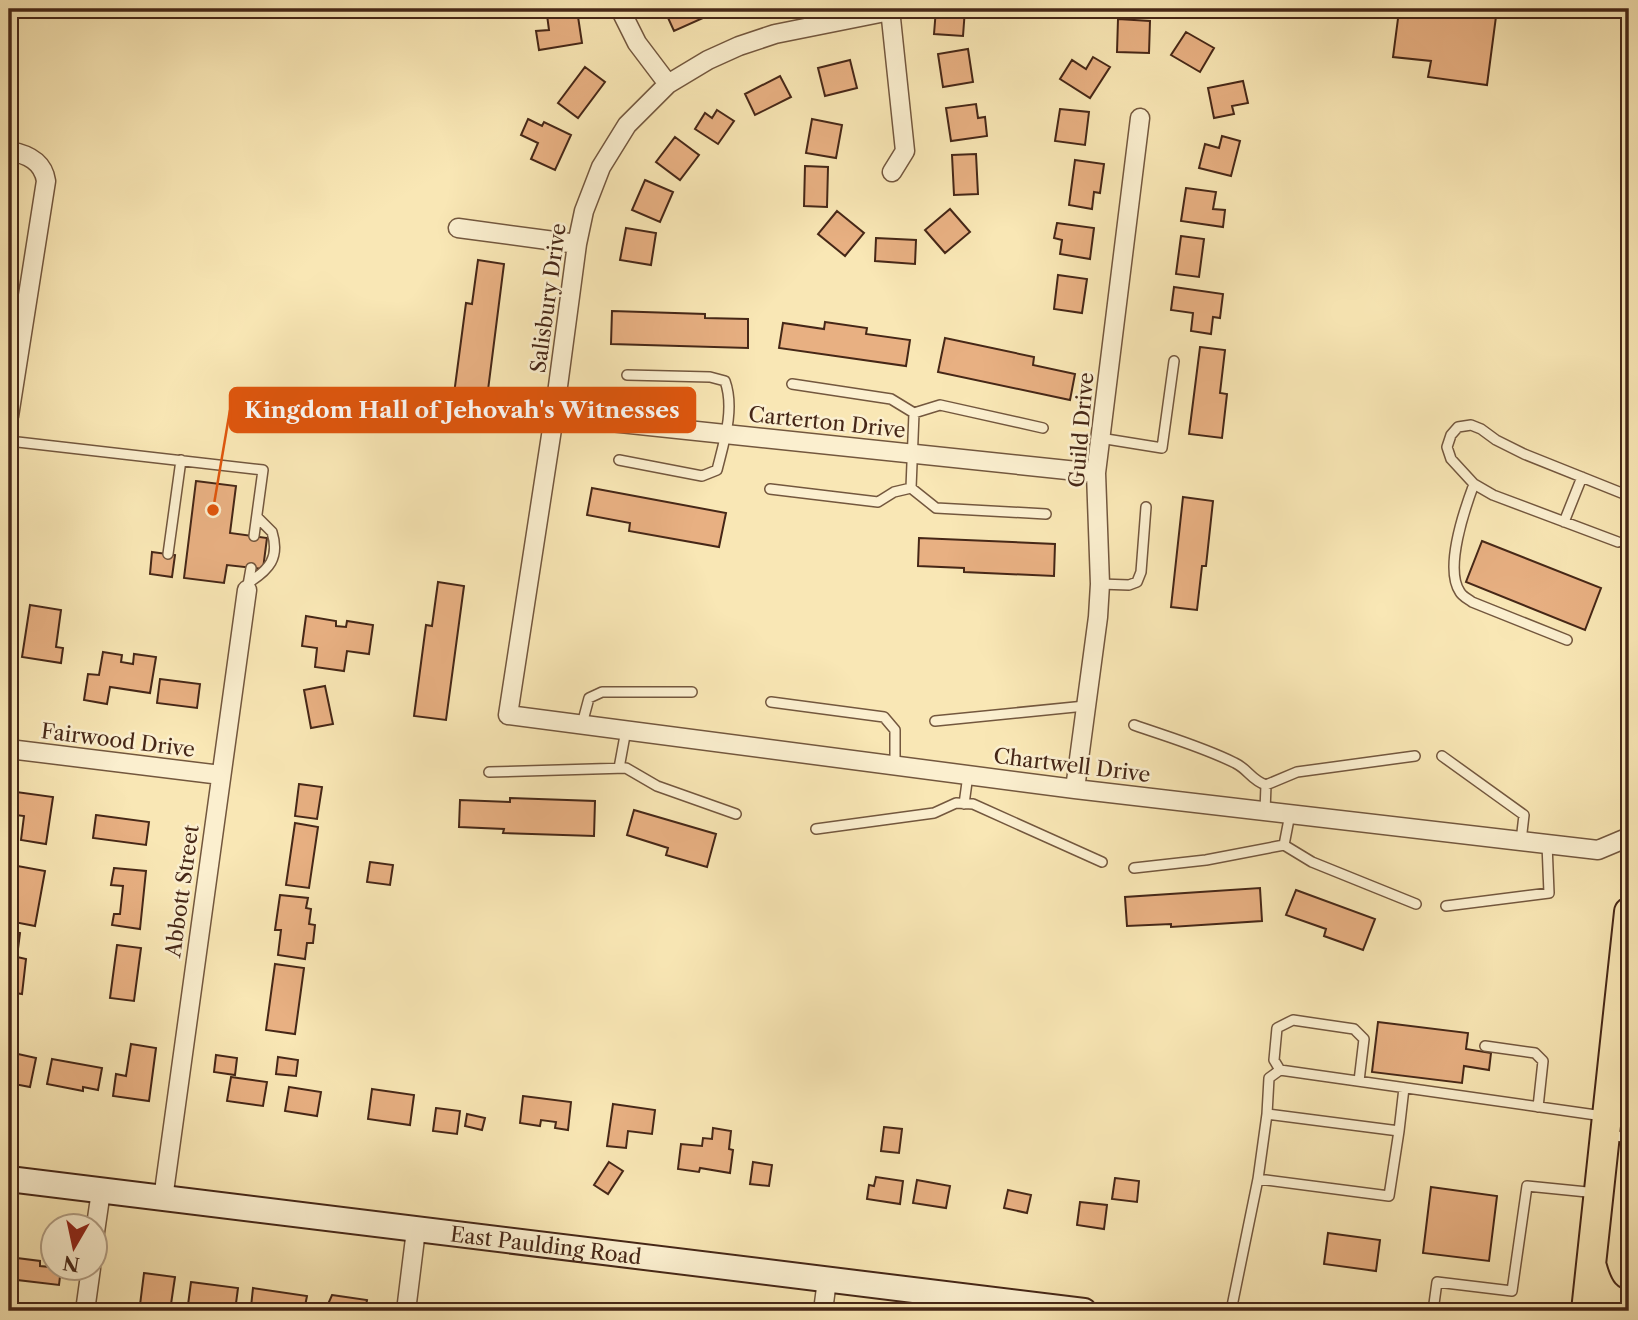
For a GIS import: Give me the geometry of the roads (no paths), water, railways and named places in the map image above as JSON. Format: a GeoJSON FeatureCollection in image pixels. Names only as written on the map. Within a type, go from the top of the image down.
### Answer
{"type":"FeatureCollection","features":[{"type":"Feature","properties":{"kind":"main road"},"geometry":{"type":"LineString","coordinates":[[1586,1311],[1600,1194],[1615,1130],[1629,912]]}},
{"type":"Feature","properties":{"kind":"main road","name":"East Paulding Road"},"geometry":{"type":"LineString","coordinates":[[9,1179],[1084,1311]]}},
{"type":"Feature","properties":{"kind":"main road"},"geometry":{"type":"LineString","coordinates":[[1592,1267],[1601,1291],[1615,1304],[1629,1306]]}},
{"type":"Feature","properties":{"kind":"street"},"geometry":{"type":"LineString","coordinates":[[620,9],[636,43],[668,84]]}},
{"type":"Feature","properties":{"kind":"street"},"geometry":{"type":"LineString","coordinates":[[890,10],[905,151],[892,172]]}},
{"type":"Feature","properties":{"kind":"street","name":"Salisbury Drive"},"geometry":{"type":"LineString","coordinates":[[508,715],[554,416],[577,244],[584,211],[601,167],[626,125],[668,84],[739,46],[775,34],[890,10]]}},
{"type":"Feature","properties":{"kind":"street","name":"Guild Drive"},"geometry":{"type":"LineString","coordinates":[[1075,789],[1096,640],[1100,584],[1096,473],[1140,118]]}},
{"type":"Feature","properties":{"kind":"street"},"geometry":{"type":"LineString","coordinates":[[9,151],[29,156],[40,164],[45,173],[46,189],[9,416]]}},
{"type":"Feature","properties":{"kind":"street"},"geometry":{"type":"LineString","coordinates":[[458,228],[577,244]]}},
{"type":"Feature","properties":{"kind":"street","name":"Carterton Drive"},"geometry":{"type":"LineString","coordinates":[[554,416],[1096,473]]}},
{"type":"Feature","properties":{"kind":"street","name":"Abbott Street"},"geometry":{"type":"LineString","coordinates":[[163,1199],[248,586]]}},
{"type":"Feature","properties":{"kind":"street","name":"Chartwell Drive"},"geometry":{"type":"LineString","coordinates":[[508,715],[1075,789],[1598,850],[1629,837]]}},
{"type":"Feature","properties":{"kind":"street","name":"Fairwood Drive"},"geometry":{"type":"LineString","coordinates":[[9,749],[221,775]]}},
{"type":"Feature","properties":{"kind":"street"},"geometry":{"type":"LineString","coordinates":[[98,1212],[101,1191]]}},
{"type":"Feature","properties":{"kind":"street"},"geometry":{"type":"LineString","coordinates":[[405,1311],[416,1230]]}},
{"type":"Feature","properties":{"kind":"street"},"geometry":{"type":"LineString","coordinates":[[823,1311],[827,1280]]}},
{"type":"Feature","properties":{"kind":"street"},"geometry":{"type":"LineString","coordinates":[[85,1311],[89,1282]]}},
{"type":"Feature","properties":{"kind":"lane"},"geometry":{"type":"LineString","coordinates":[[1100,438],[1162,448],[1174,361]]}},
{"type":"Feature","properties":{"kind":"lane"},"geometry":{"type":"LineString","coordinates":[[619,460],[702,476],[717,470],[726,434],[729,393],[725,382],[710,377],[627,375]]}},
{"type":"Feature","properties":{"kind":"lane"},"geometry":{"type":"LineString","coordinates":[[792,384],[891,399],[914,413],[940,405],[1043,428]]}},
{"type":"Feature","properties":{"kind":"lane"},"geometry":{"type":"LineString","coordinates":[[911,488],[914,413]]}},
{"type":"Feature","properties":{"kind":"lane"},"geometry":{"type":"LineString","coordinates":[[1618,542],[1493,495],[1474,484],[1451,459],[1447,447],[1451,435],[1458,428],[1471,425],[1524,454],[1629,496]]}},
{"type":"Feature","properties":{"kind":"lane"},"geometry":{"type":"LineString","coordinates":[[9,441],[263,470],[254,536]]}},
{"type":"Feature","properties":{"kind":"lane"},"geometry":{"type":"LineString","coordinates":[[168,554],[181,460]]}},
{"type":"Feature","properties":{"kind":"lane"},"geometry":{"type":"LineString","coordinates":[[1564,522],[1582,477]]}},
{"type":"Feature","properties":{"kind":"lane"},"geometry":{"type":"LineString","coordinates":[[1474,484],[1464,511],[1458,542],[1456,583],[1460,594],[1472,602],[1567,640]]}},
{"type":"Feature","properties":{"kind":"lane"},"geometry":{"type":"LineString","coordinates":[[770,489],[878,502],[894,492],[911,488]]}},
{"type":"Feature","properties":{"kind":"lane"},"geometry":{"type":"LineString","coordinates":[[911,488],[936,508],[1046,514]]}},
{"type":"Feature","properties":{"kind":"lane"},"geometry":{"type":"LineString","coordinates":[[1100,584],[1137,582],[1141,572],[1146,506]]}},
{"type":"Feature","properties":{"kind":"lane"},"geometry":{"type":"LineString","coordinates":[[248,586],[270,566],[274,553],[272,532],[257,517]]}},
{"type":"Feature","properties":{"kind":"lane"},"geometry":{"type":"LineString","coordinates":[[248,586],[251,568]]}},
{"type":"Feature","properties":{"kind":"lane"},"geometry":{"type":"LineString","coordinates":[[582,724],[589,698],[602,692],[692,692]]}},
{"type":"Feature","properties":{"kind":"lane"},"geometry":{"type":"LineString","coordinates":[[771,702],[884,718],[895,730],[895,765]]}},
{"type":"Feature","properties":{"kind":"lane"},"geometry":{"type":"LineString","coordinates":[[935,720],[1086,706]]}},
{"type":"Feature","properties":{"kind":"lane"},"geometry":{"type":"LineString","coordinates":[[1134,725],[1210,751],[1239,765],[1254,781],[1266,785],[1297,772],[1415,756]]}},
{"type":"Feature","properties":{"kind":"lane"},"geometry":{"type":"LineString","coordinates":[[619,768],[626,730]]}},
{"type":"Feature","properties":{"kind":"lane"},"geometry":{"type":"LineString","coordinates":[[1441,756],[1524,815],[1521,841]]}},
{"type":"Feature","properties":{"kind":"lane"},"geometry":{"type":"LineString","coordinates":[[489,772],[626,768],[657,786],[736,814]]}},
{"type":"Feature","properties":{"kind":"lane"},"geometry":{"type":"LineString","coordinates":[[964,804],[968,775]]}},
{"type":"Feature","properties":{"kind":"lane"},"geometry":{"type":"LineString","coordinates":[[1265,811],[1266,785]]}},
{"type":"Feature","properties":{"kind":"lane"},"geometry":{"type":"LineString","coordinates":[[816,829],[934,813],[956,803],[973,804],[1102,862]]}},
{"type":"Feature","properties":{"kind":"lane"},"geometry":{"type":"LineString","coordinates":[[1284,845],[1290,814]]}},
{"type":"Feature","properties":{"kind":"lane"},"geometry":{"type":"LineString","coordinates":[[1446,906],[1549,893],[1547,844]]}},
{"type":"Feature","properties":{"kind":"lane"},"geometry":{"type":"LineString","coordinates":[[1134,868],[1206,860],[1284,845],[1312,862],[1416,904]]}},
{"type":"Feature","properties":{"kind":"lane"},"geometry":{"type":"LineString","coordinates":[[1280,1070],[1274,1060],[1277,1028],[1293,1020],[1354,1029],[1364,1039],[1359,1081]]}},
{"type":"Feature","properties":{"kind":"lane"},"geometry":{"type":"LineString","coordinates":[[1485,1046],[1535,1053],[1544,1061],[1538,1107]]}},
{"type":"Feature","properties":{"kind":"lane"},"geometry":{"type":"LineString","coordinates":[[1231,1311],[1258,1179],[1268,1114],[1269,1078],[1280,1070],[1538,1107],[1615,1130]]}},
{"type":"Feature","properties":{"kind":"lane"},"geometry":{"type":"LineString","coordinates":[[1258,1179],[1390,1196],[1404,1088]]}},
{"type":"Feature","properties":{"kind":"lane"},"geometry":{"type":"LineString","coordinates":[[1268,1114],[1399,1131]]}},
{"type":"Feature","properties":{"kind":"lane"},"geometry":{"type":"LineString","coordinates":[[1433,1311],[1437,1282],[1513,1291],[1527,1186],[1600,1194]]}},
{"type":"Feature","properties":{"kind":"place","name":"Kingdom Hall of Jehovah's Witnesses"},"geometry":{"type":"Point","coordinates":[213,510]}}]}
